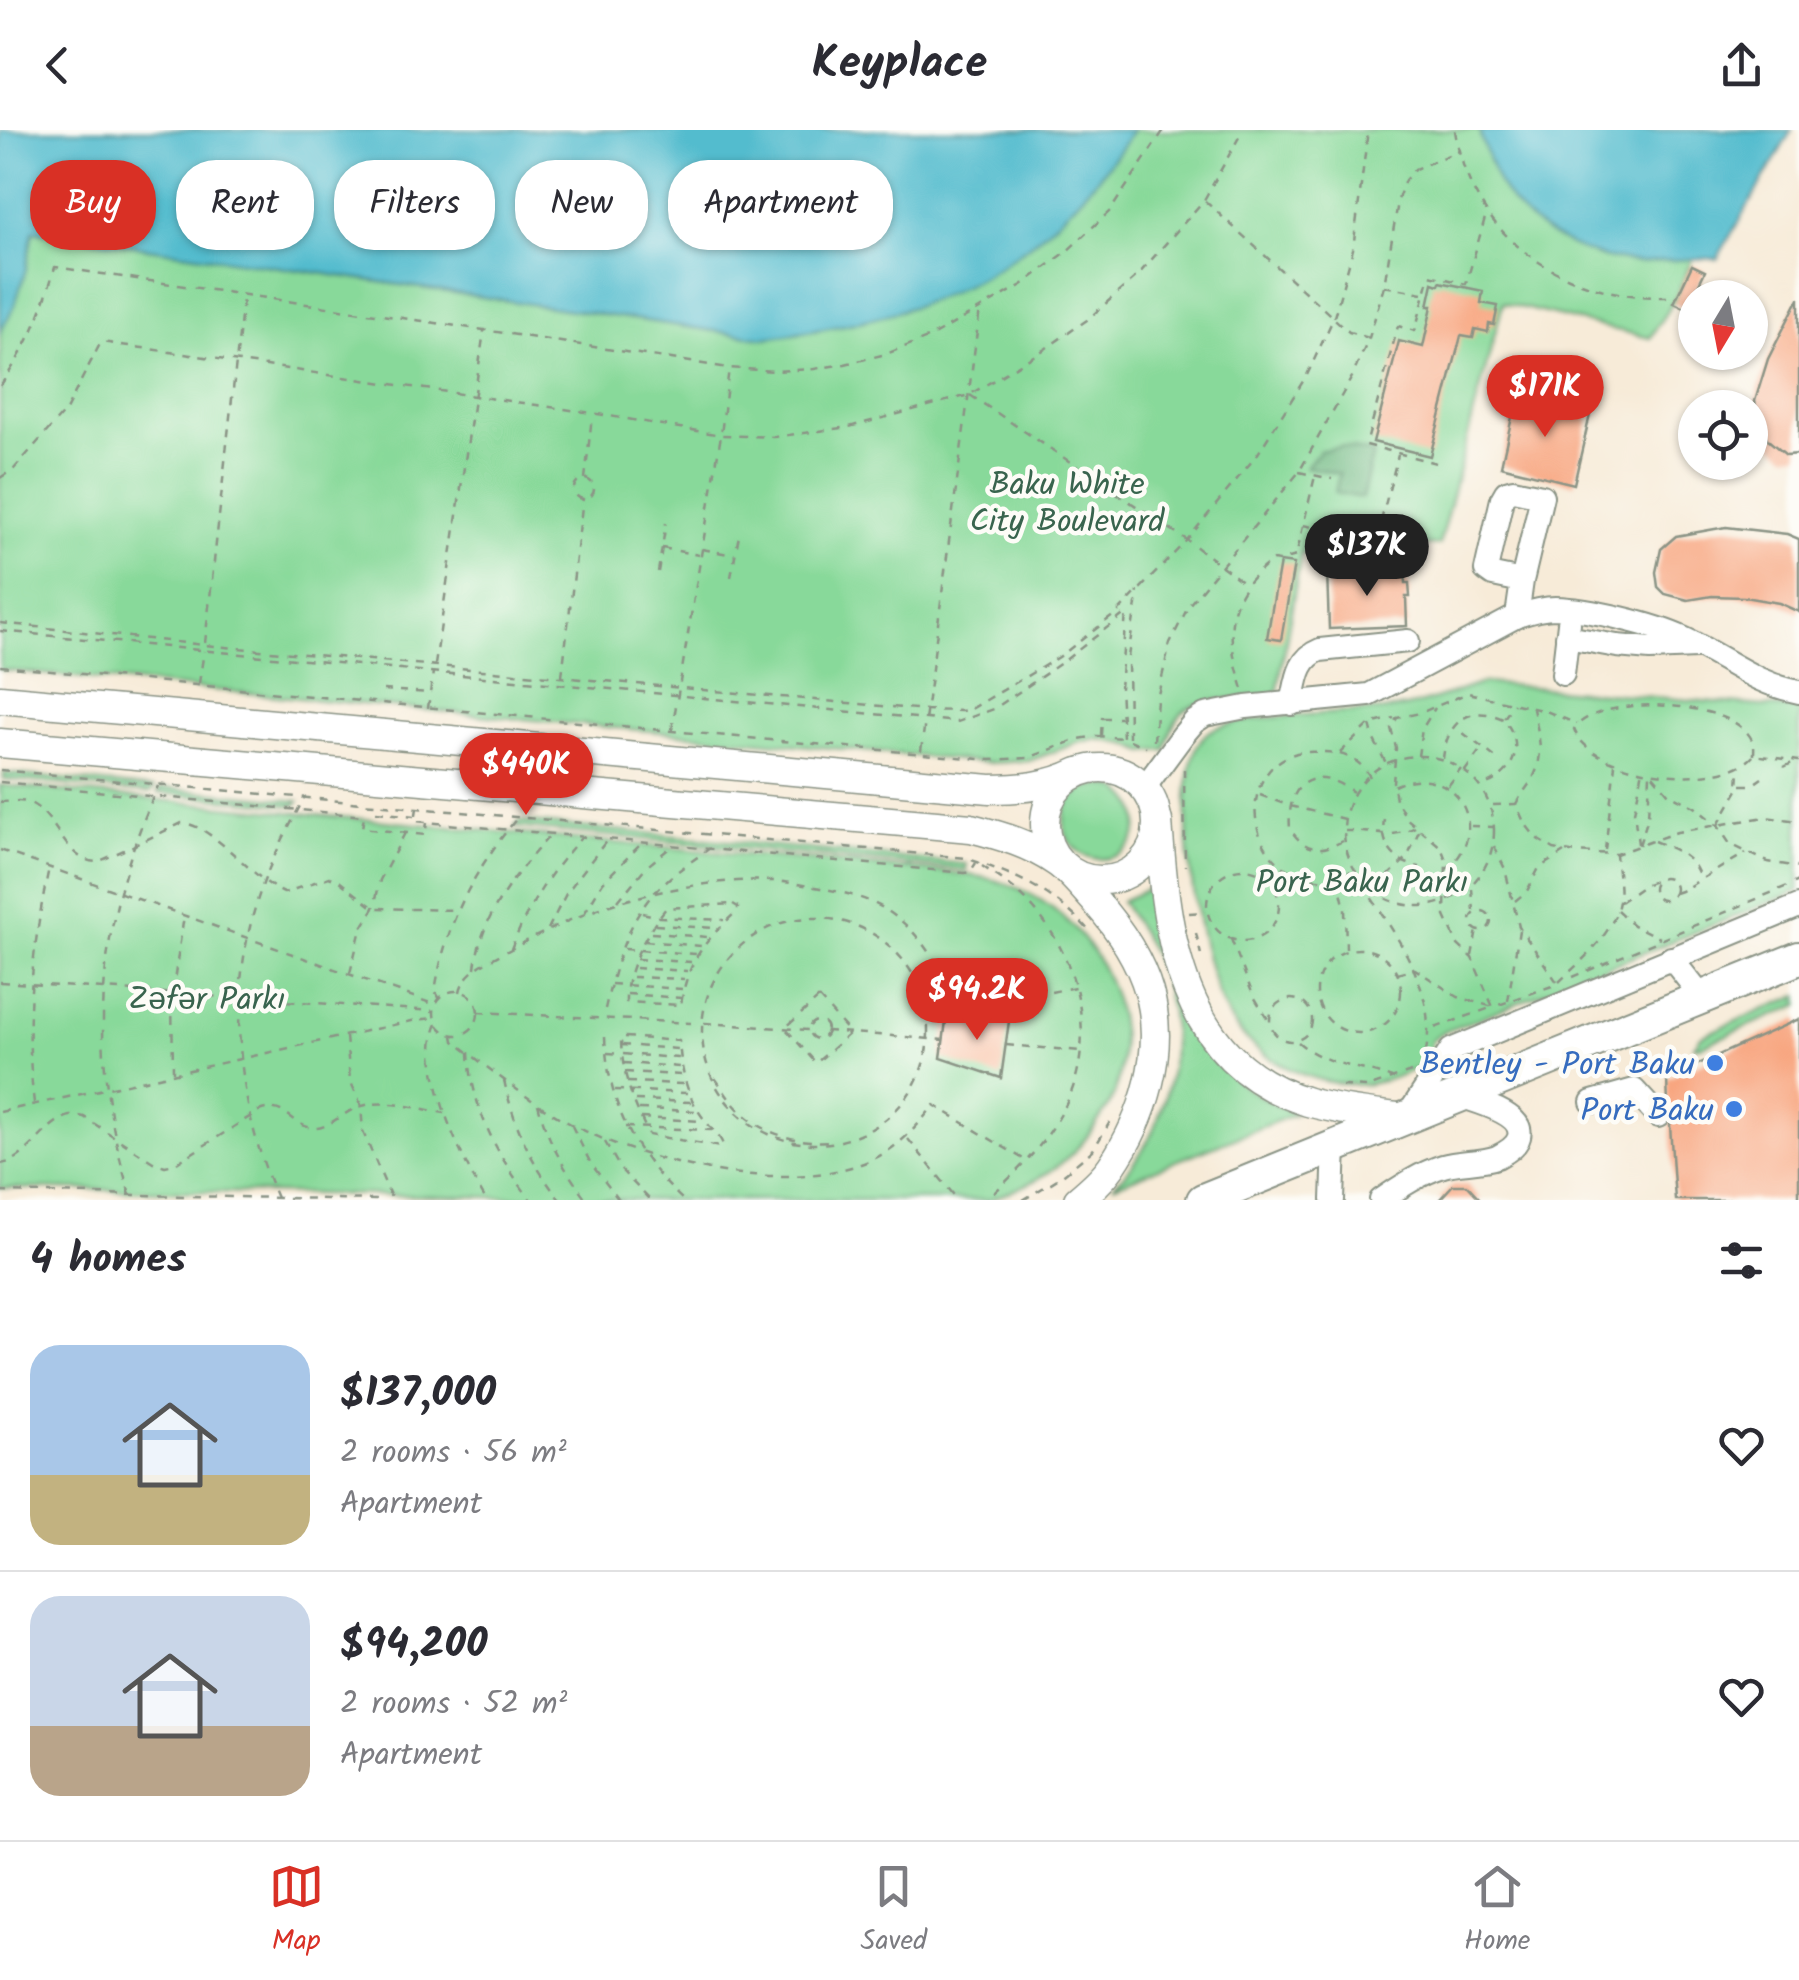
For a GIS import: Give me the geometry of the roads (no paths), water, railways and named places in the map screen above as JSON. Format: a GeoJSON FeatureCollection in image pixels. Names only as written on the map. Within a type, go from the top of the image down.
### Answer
{"type":"FeatureCollection","features":[{"type":"Feature","properties":{"kind":"highway"},"geometry":{"type":"LineString","coordinates":[[1204,1198],[1799,958]]}},
{"type":"Feature","properties":{"kind":"main road"},"geometry":{"type":"LineString","coordinates":[[0,699],[990,788],[1040,786],[1096,767],[1114,769],[1130,776],[1154,803],[1174,950],[1205,1028],[1223,1050],[1247,1072],[1309,1102],[1406,1118]]}},
{"type":"Feature","properties":{"kind":"main road"},"geometry":{"type":"LineString","coordinates":[[0,743],[971,828],[1034,848],[1080,877],[1098,880],[1117,878],[1134,870],[1148,856],[1156,840],[1158,821]]}},
{"type":"Feature","properties":{"kind":"main road"},"geometry":{"type":"LineString","coordinates":[[1078,772],[1062,782],[1050,797],[1044,815],[1045,834],[1052,852],[1131,949],[1150,994],[1154,1016],[1152,1069],[1133,1130],[1110,1169],[1078,1200]]}},
{"type":"Feature","properties":{"kind":"street"},"geometry":{"type":"LineString","coordinates":[[1517,616],[1522,581]]}},
{"type":"Feature","properties":{"kind":"street"},"geometry":{"type":"LineString","coordinates":[[1563,674],[1567,637],[1564,603]]}},
{"type":"Feature","properties":{"kind":"street"},"geometry":{"type":"LineString","coordinates":[[1144,788],[1194,722],[1206,715],[1222,710],[1369,696],[1517,616],[1564,603],[1672,634],[1755,679],[1799,692]]}},
{"type":"Feature","properties":{"kind":"street"},"geometry":{"type":"LineString","coordinates":[[1567,637],[1650,649],[1700,646]]}},
{"type":"Feature","properties":{"kind":"street"},"geometry":{"type":"LineString","coordinates":[[1292,704],[1302,662],[1310,654],[1408,641]]}},
{"type":"Feature","properties":{"kind":"street"},"geometry":{"type":"LineString","coordinates":[[1406,1118],[1451,1050],[1666,948],[1799,906]]}},
{"type":"Feature","properties":{"kind":"street"},"geometry":{"type":"LineString","coordinates":[[1666,948],[1702,997]]}},
{"type":"Feature","properties":{"kind":"street"},"geometry":{"type":"LineString","coordinates":[[1592,1102],[1634,1090],[1658,1116]]}},
{"type":"Feature","properties":{"kind":"street"},"geometry":{"type":"LineString","coordinates":[[1381,1200],[1441,1167],[1498,1156],[1519,1140],[1520,1130],[1512,1117],[1460,1096]]}},
{"type":"Feature","properties":{"kind":"street"},"geometry":{"type":"LineString","coordinates":[[1333,1200],[1335,1146]]}},
{"type":"Feature","properties":{"kind":"water"},"geometry":{"type":"Polygon","coordinates":[[[0,130],[1133,130],[1102,173],[1064,214],[1022,250],[978,279],[927,302],[874,318],[763,338],[156,249],[156,160],[30,160],[30,247],[15,305],[0,332],[0,130]]]}},
{"type":"Feature","properties":{"kind":"water"},"geometry":{"type":"Polygon","coordinates":[[[1481,130],[1792,130],[1717,259],[1640,262],[1581,249],[1543,230],[1527,217],[1498,181],[1481,130]]]}},
{"type":"Feature","properties":{"kind":"place","name":"Bentley - Port Baku"},"geometry":{"type":"Point","coordinates":[1715,1063]}},
{"type":"Feature","properties":{"kind":"place","name":"Port Baku"},"geometry":{"type":"Point","coordinates":[1734,1109]}},
{"type":"Feature","properties":{"kind":"park label","name":"Baku White City Boulevard"},"geometry":{"type":"Point","coordinates":[1067,502]}},
{"type":"Feature","properties":{"kind":"park label","name":"Port Baku Parkı"},"geometry":{"type":"Point","coordinates":[1362,881]}},
{"type":"Feature","properties":{"kind":"park label","name":"Zəfər Parkı"},"geometry":{"type":"Point","coordinates":[207,998]}}]}
